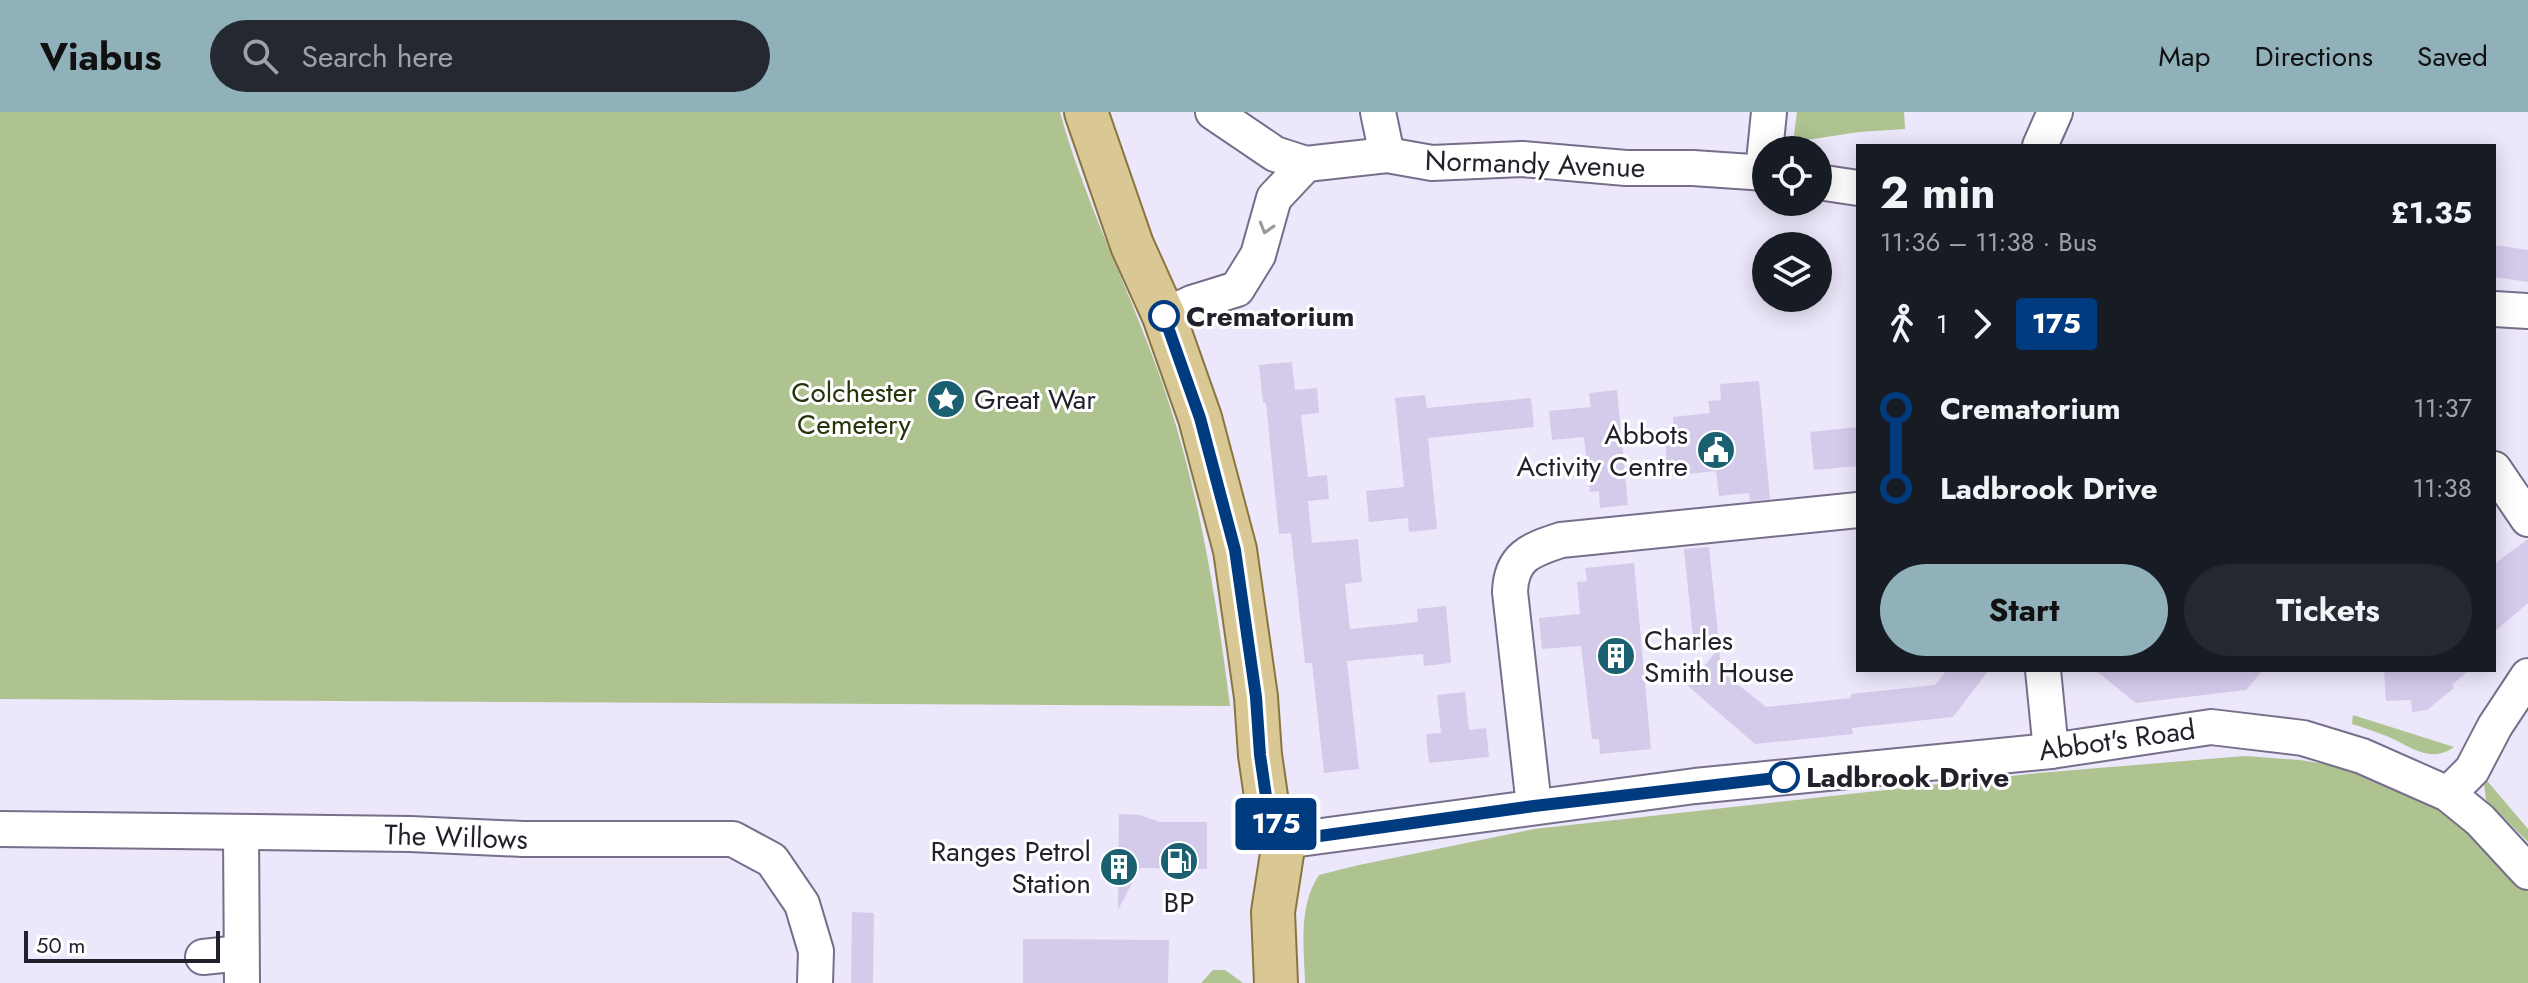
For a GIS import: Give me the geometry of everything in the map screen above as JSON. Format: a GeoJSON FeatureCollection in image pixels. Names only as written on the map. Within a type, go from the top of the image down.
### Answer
{"type":"FeatureCollection","features":[{"type":"Feature","properties":{"kind":"main road"},"geometry":{"type":"LineString","coordinates":[[1092,116],[1132,245],[1164,316],[1204,430],[1235,550],[1268,810],[1284,841],[1273,912],[1276,983]]}},
{"type":"Feature","properties":{"kind":"street","name":"Normandy Avenue"},"geometry":{"type":"LineString","coordinates":[[1213,112],[1275,154],[1306,164],[1387,155],[1432,163],[1522,159],[1626,168],[1752,171]]}},
{"type":"Feature","properties":{"kind":"street"},"geometry":{"type":"LineString","coordinates":[[1378,112],[1387,155]]}},
{"type":"Feature","properties":{"kind":"street"},"geometry":{"type":"LineString","coordinates":[[1767,136],[1769,112]]}},
{"type":"Feature","properties":{"kind":"street"},"geometry":{"type":"LineString","coordinates":[[2041,144],[2055,112]]}},
{"type":"Feature","properties":{"kind":"street"},"geometry":{"type":"LineString","coordinates":[[1164,316],[1192,303],[1237,289],[1258,255],[1274,198],[1306,164]]}},
{"type":"Feature","properties":{"kind":"street"},"geometry":{"type":"LineString","coordinates":[[1832,184],[1856,188]]}},
{"type":"Feature","properties":{"kind":"street"},"geometry":{"type":"LineString","coordinates":[[2496,309],[2528,311]]}},
{"type":"Feature","properties":{"kind":"street"},"geometry":{"type":"LineString","coordinates":[[2496,472],[2528,519]]}},
{"type":"Feature","properties":{"kind":"street"},"geometry":{"type":"LineString","coordinates":[[1534,806],[1510,592],[1510,575],[1515,565],[1542,546],[1561,540],[1856,510]]}},
{"type":"Feature","properties":{"kind":"street"},"geometry":{"type":"LineString","coordinates":[[2043,672],[2051,751]]}},
{"type":"Feature","properties":{"kind":"street"},"geometry":{"type":"LineString","coordinates":[[2448,794],[2472,770],[2495,726],[2528,676]]}},
{"type":"Feature","properties":{"kind":"street","name":"Abbot's Road"},"geometry":{"type":"LineString","coordinates":[[1284,841],[1695,786],[2051,751],[2211,727],[2303,738],[2362,756],[2448,794],[2480,820],[2528,872]]}},
{"type":"Feature","properties":{"kind":"street","name":"The Willows"},"geometry":{"type":"LineString","coordinates":[[0,829],[410,834],[523,839],[733,839],[772,860],[802,904],[816,951],[815,983]]}},
{"type":"Feature","properties":{"kind":"street"},"geometry":{"type":"LineString","coordinates":[[203,957],[241,968],[241,832]]}},
{"type":"Feature","properties":{"kind":"green space","name":"Colchester Cemetery"},"geometry":{"type":"Polygon","coordinates":[[[0,112],[1060,112],[1179,435],[1206,550],[1230,706],[0,699],[0,112]]]}},
{"type":"Feature","properties":{"kind":"green space"},"geometry":{"type":"Polygon","coordinates":[[[1797,112],[1904,112],[1905,129],[1832,136],[1794,136],[1797,112]]]}},
{"type":"Feature","properties":{"kind":"green space"},"geometry":{"type":"Polygon","coordinates":[[[2353,715],[2454,747],[2437,754],[2421,752],[2352,724],[2353,715]]]}},
{"type":"Feature","properties":{"kind":"green space"},"geometry":{"type":"Polygon","coordinates":[[[2245,756],[2337,766],[2406,789],[2463,826],[2509,868],[2528,892],[2528,983],[1305,983],[1305,913],[1312,887],[1319,875],[1359,865],[1534,829],[2038,773],[2245,756]]]}},
{"type":"Feature","properties":{"kind":"green space"},"geometry":{"type":"Polygon","coordinates":[[[2483,776],[2528,829],[2528,842],[2486,800],[2483,776]]]}},
{"type":"Feature","properties":{"kind":"green space"},"geometry":{"type":"Polygon","coordinates":[[[1213,970],[1225,970],[1243,983],[1201,983],[1213,970]]]}},
{"type":"Feature","properties":{"kind":"building"},"geometry":{"type":"Polygon","coordinates":[[[2496,245],[2528,250],[2528,282],[2496,277],[2496,245]]]}},
{"type":"Feature","properties":{"kind":"building"},"geometry":{"type":"Polygon","coordinates":[[[1292,362],[1295,390],[1317,388],[1319,413],[1301,415],[1308,477],[1327,475],[1329,499],[1308,501],[1312,543],[1358,539],[1362,582],[1345,584],[1350,629],[1418,622],[1417,609],[1446,606],[1451,663],[1424,666],[1423,654],[1347,661],[1359,769],[1324,773],[1312,663],[1305,663],[1291,533],[1279,534],[1266,403],[1263,403],[1259,365],[1292,362]]]}},
{"type":"Feature","properties":{"kind":"building","name":"Abbots Activity Centre"},"geometry":{"type":"Polygon","coordinates":[[[1759,381],[1770,499],[1750,501],[1749,493],[1719,496],[1716,471],[1668,476],[1664,430],[1674,429],[1673,417],[1710,413],[1708,401],[1721,400],[1720,384],[1759,381]]]}},
{"type":"Feature","properties":{"kind":"building"},"geometry":{"type":"Polygon","coordinates":[[[1617,390],[1628,505],[1600,508],[1599,491],[1590,492],[1584,437],[1552,440],[1549,411],[1591,407],[1589,393],[1617,390]]]}},
{"type":"Feature","properties":{"kind":"building"},"geometry":{"type":"Polygon","coordinates":[[[1425,395],[1427,408],[1531,398],[1534,427],[1428,438],[1437,529],[1409,532],[1408,518],[1369,522],[1366,491],[1404,487],[1395,398],[1425,395]]]}},
{"type":"Feature","properties":{"kind":"building"},"geometry":{"type":"Polygon","coordinates":[[[1856,427],[1856,466],[1814,470],[1810,432],[1856,427]]]}},
{"type":"Feature","properties":{"kind":"building"},"geometry":{"type":"Polygon","coordinates":[[[2528,539],[2528,603],[2496,630],[2496,563],[2528,539]]]}},
{"type":"Feature","properties":{"kind":"building"},"geometry":{"type":"Polygon","coordinates":[[[1709,547],[1719,644],[1694,647],[1684,549],[1709,547]]]}},
{"type":"Feature","properties":{"kind":"building","name":"Charles Smith House"},"geometry":{"type":"Polygon","coordinates":[[[1634,563],[1651,749],[1600,754],[1599,739],[1592,739],[1581,646],[1542,649],[1539,618],[1580,614],[1577,582],[1587,581],[1585,568],[1634,563]]]}},
{"type":"Feature","properties":{"kind":"building"},"geometry":{"type":"Polygon","coordinates":[[[1719,648],[1721,671],[1766,707],[1935,685],[1945,672],[1987,672],[1953,717],[1852,728],[1853,734],[1755,744],[1688,686],[1719,648]]]}},
{"type":"Feature","properties":{"kind":"building"},"geometry":{"type":"Polygon","coordinates":[[[2097,672],[2261,672],[2246,690],[2136,703],[2097,672]]]}},
{"type":"Feature","properties":{"kind":"building"},"geometry":{"type":"Polygon","coordinates":[[[2384,672],[2467,672],[2452,685],[2454,688],[2427,710],[2412,712],[2411,700],[2386,701],[2384,672]]]}},
{"type":"Feature","properties":{"kind":"building"},"geometry":{"type":"Polygon","coordinates":[[[1465,692],[1469,730],[1486,728],[1489,757],[1429,763],[1426,734],[1441,733],[1437,695],[1465,692]]]}},
{"type":"Feature","properties":{"kind":"building","name":"Ranges Petrol Station"},"geometry":{"type":"Polygon","coordinates":[[[1119,814],[1140,815],[1160,822],[1207,822],[1207,869],[1140,868],[1118,910],[1119,814]]]}},
{"type":"Feature","properties":{"kind":"building"},"geometry":{"type":"Polygon","coordinates":[[[852,912],[874,913],[873,983],[851,983],[852,912]]]}},
{"type":"Feature","properties":{"kind":"building"},"geometry":{"type":"Polygon","coordinates":[[[1023,939],[1169,940],[1168,983],[1023,983],[1023,939]]]}},
{"type":"Feature","properties":{"kind":"bus line","name":"175"},"geometry":{"type":"LineString","coordinates":[[1164,316],[1200,418],[1235,550],[1268,810],[1284,841],[1534,806],[1784,777]]}},
{"type":"Feature","properties":{"kind":"place","name":"Crematorium"},"geometry":{"type":"Point","coordinates":[1164,316]}},
{"type":"Feature","properties":{"kind":"place","name":"Great War"},"geometry":{"type":"Point","coordinates":[946,399]}},
{"type":"Feature","properties":{"kind":"place","name":"Abbots Activity Centre"},"geometry":{"type":"Point","coordinates":[1716,450]}},
{"type":"Feature","properties":{"kind":"place","name":"Charles Smith House"},"geometry":{"type":"Point","coordinates":[1616,656]}},
{"type":"Feature","properties":{"kind":"place","name":"Ladbrook Drive"},"geometry":{"type":"Point","coordinates":[1784,777]}},
{"type":"Feature","properties":{"kind":"place","name":"BP"},"geometry":{"type":"Point","coordinates":[1179,861]}},
{"type":"Feature","properties":{"kind":"place","name":"Ranges Petrol Station"},"geometry":{"type":"Point","coordinates":[1119,867]}}]}
